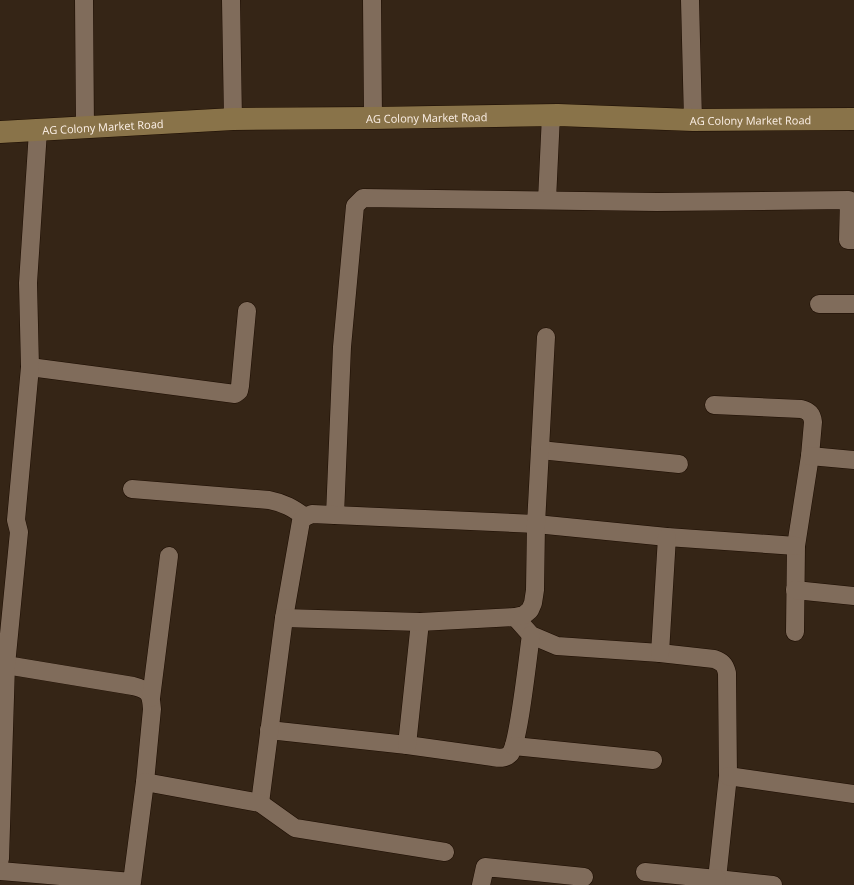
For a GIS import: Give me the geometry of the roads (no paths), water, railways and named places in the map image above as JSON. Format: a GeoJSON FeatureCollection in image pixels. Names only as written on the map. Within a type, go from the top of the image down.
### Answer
{"type":"FeatureCollection","features":[{"type":"Feature","properties":{"kind":"street"},"geometry":{"type":"LineString","coordinates":[[84,0],[85,128]]}},
{"type":"Feature","properties":{"kind":"street"},"geometry":{"type":"LineString","coordinates":[[231,0],[233,119]]}},
{"type":"Feature","properties":{"kind":"street"},"geometry":{"type":"LineString","coordinates":[[372,0],[373,118]]}},
{"type":"Feature","properties":{"kind":"street"},"geometry":{"type":"LineString","coordinates":[[690,0],[693,120]]}},
{"type":"Feature","properties":{"kind":"street"},"geometry":{"type":"LineString","coordinates":[[547,200],[551,115]]}},
{"type":"Feature","properties":{"kind":"street","name":"AG Colony Market Road"},"geometry":{"type":"LineString","coordinates":[[0,132],[233,119],[551,115],[693,120],[854,120]]}},
{"type":"Feature","properties":{"kind":"street"},"geometry":{"type":"LineString","coordinates":[[0,859],[6,665],[5,611],[18,532],[16,520],[30,367],[28,283],[38,131]]}},
{"type":"Feature","properties":{"kind":"street"},"geometry":{"type":"LineString","coordinates":[[335,515],[342,347],[355,206],[363,198],[657,202],[849,200],[848,240],[854,240]]}},
{"type":"Feature","properties":{"kind":"street"},"geometry":{"type":"LineString","coordinates":[[819,304],[854,304]]}},
{"type":"Feature","properties":{"kind":"street"},"geometry":{"type":"LineString","coordinates":[[30,367],[235,394],[239,391],[240,386],[247,311]]}},
{"type":"Feature","properties":{"kind":"street"},"geometry":{"type":"LineString","coordinates":[[284,618],[420,622],[515,617],[524,615],[530,610],[533,603],[535,590],[536,524],[546,337]]}},
{"type":"Feature","properties":{"kind":"street"},"geometry":{"type":"LineString","coordinates":[[714,406],[801,409],[807,410],[810,413],[813,422],[810,456],[796,546],[795,632]]}},
{"type":"Feature","properties":{"kind":"street"},"geometry":{"type":"LineString","coordinates":[[540,450],[679,464]]}},
{"type":"Feature","properties":{"kind":"street"},"geometry":{"type":"LineString","coordinates":[[810,456],[854,460]]}},
{"type":"Feature","properties":{"kind":"street"},"geometry":{"type":"LineString","coordinates":[[132,488],[269,500],[294,508],[305,516]]}},
{"type":"Feature","properties":{"kind":"street"},"geometry":{"type":"LineString","coordinates":[[260,803],[284,618],[300,521],[305,516],[312,514],[536,524],[667,537],[796,546]]}},
{"type":"Feature","properties":{"kind":"street"},"geometry":{"type":"LineString","coordinates":[[660,653],[667,537]]}},
{"type":"Feature","properties":{"kind":"street"},"geometry":{"type":"LineString","coordinates":[[0,871],[132,882],[145,782],[152,709],[151,698],[168,556]]}},
{"type":"Feature","properties":{"kind":"street"},"geometry":{"type":"LineString","coordinates":[[795,590],[854,596]]}},
{"type":"Feature","properties":{"kind":"street"},"geometry":{"type":"LineString","coordinates":[[515,617],[531,635],[557,646],[660,653],[714,659],[721,661],[726,666],[728,776],[716,882]]}},
{"type":"Feature","properties":{"kind":"street"},"geometry":{"type":"LineString","coordinates":[[407,745],[420,622]]}},
{"type":"Feature","properties":{"kind":"street"},"geometry":{"type":"LineString","coordinates":[[269,730],[407,745],[500,758],[509,754],[514,746],[531,635]]}},
{"type":"Feature","properties":{"kind":"street"},"geometry":{"type":"LineString","coordinates":[[6,665],[142,688],[148,692],[151,698]]}},
{"type":"Feature","properties":{"kind":"street"},"geometry":{"type":"LineString","coordinates":[[514,746],[653,760]]}},
{"type":"Feature","properties":{"kind":"street"},"geometry":{"type":"LineString","coordinates":[[728,776],[854,794]]}},
{"type":"Feature","properties":{"kind":"street"},"geometry":{"type":"LineString","coordinates":[[145,782],[260,803],[295,828],[445,852]]}},
{"type":"Feature","properties":{"kind":"street"},"geometry":{"type":"LineString","coordinates":[[481,885],[485,868],[584,877]]}},
{"type":"Feature","properties":{"kind":"street"},"geometry":{"type":"LineString","coordinates":[[645,872],[716,882],[773,885]]}}]}
